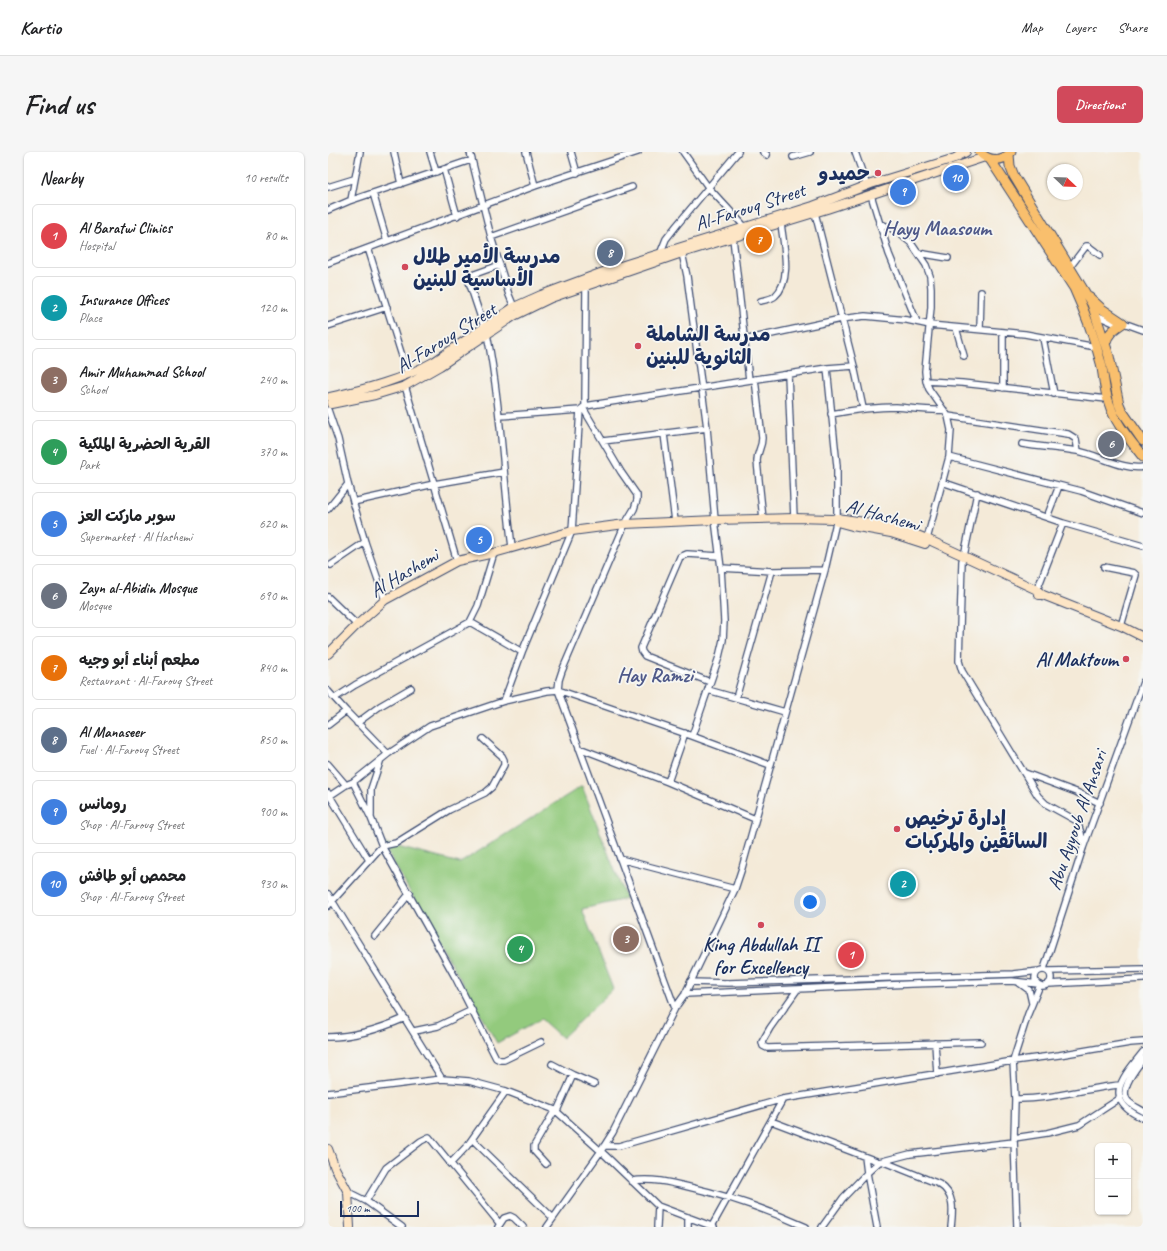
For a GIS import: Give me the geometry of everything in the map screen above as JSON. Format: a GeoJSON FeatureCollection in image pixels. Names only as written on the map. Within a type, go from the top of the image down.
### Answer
{"type":"FeatureCollection","features":[{"type":"Feature","properties":{"kind":"main road"},"geometry":{"type":"LineString","coordinates":[[985,156],[997,160],[1004,158],[1010,153]]}},
{"type":"Feature","properties":{"kind":"main road"},"geometry":{"type":"LineString","coordinates":[[1010,153],[1010,166],[1014,176],[1070,267],[1096,315],[1101,345],[1122,411],[1143,441]]}},
{"type":"Feature","properties":{"kind":"main road"},"geometry":{"type":"LineString","coordinates":[[985,156],[1074,288],[1089,327],[1101,345],[1101,363],[1108,399],[1113,412],[1125,434],[1143,457]]}},
{"type":"Feature","properties":{"kind":"main road"},"geometry":{"type":"LineString","coordinates":[[1074,288],[1080,291],[1089,310],[1096,315]]}},
{"type":"Feature","properties":{"kind":"main road"},"geometry":{"type":"LineString","coordinates":[[1087,296],[1102,309],[1123,323],[1114,329],[1101,345]]}},
{"type":"Feature","properties":{"kind":"main road"},"geometry":{"type":"LineString","coordinates":[[1089,327],[1092,319],[1096,315]]}},
{"type":"Feature","properties":{"kind":"street"},"geometry":{"type":"LineString","coordinates":[[350,200],[360,152]]}},
{"type":"Feature","properties":{"kind":"street"},"geometry":{"type":"LineString","coordinates":[[394,152],[402,184]]}},
{"type":"Feature","properties":{"kind":"street"},"geometry":{"type":"LineString","coordinates":[[430,152],[436,172]]}},
{"type":"Feature","properties":{"kind":"street"},"geometry":{"type":"LineString","coordinates":[[470,152],[491,237],[514,307]]}},
{"type":"Feature","properties":{"kind":"street"},"geometry":{"type":"LineString","coordinates":[[526,152],[536,186]]}},
{"type":"Feature","properties":{"kind":"street"},"geometry":{"type":"LineString","coordinates":[[571,152],[577,173]]}},
{"type":"Feature","properties":{"kind":"street"},"geometry":{"type":"LineString","coordinates":[[328,263],[536,186],[638,152]]}},
{"type":"Feature","properties":{"kind":"street"},"geometry":{"type":"LineString","coordinates":[[683,152],[708,187],[745,227]]}},
{"type":"Feature","properties":{"kind":"street"},"geometry":{"type":"LineString","coordinates":[[793,157],[810,152]]}},
{"type":"Feature","properties":{"kind":"street"},"geometry":{"type":"LineString","coordinates":[[854,152],[874,194],[879,223],[889,254],[917,322]]}},
{"type":"Feature","properties":{"kind":"street","name":"Al-Farouq Street"},"geometry":{"type":"LineString","coordinates":[[329,403],[408,375],[435,361],[485,331],[540,302],[586,287],[615,272],[660,254],[813,206],[869,185],[955,158],[966,152]]}},
{"type":"Feature","properties":{"kind":"street"},"geometry":{"type":"LineString","coordinates":[[660,254],[663,245],[674,228],[734,154]]}},
{"type":"Feature","properties":{"kind":"street","name":"Al-Farouq Street"},"geometry":{"type":"LineString","coordinates":[[329,403],[375,396],[405,386],[440,366],[514,307],[541,295],[815,213],[985,156]]}},
{"type":"Feature","properties":{"kind":"street"},"geometry":{"type":"LineString","coordinates":[[328,210],[350,200],[471,160]]}},
{"type":"Feature","properties":{"kind":"street"},"geometry":{"type":"LineString","coordinates":[[444,169],[457,216]]}},
{"type":"Feature","properties":{"kind":"street"},"geometry":{"type":"LineString","coordinates":[[328,187],[354,179]]}},
{"type":"Feature","properties":{"kind":"street"},"geometry":{"type":"LineString","coordinates":[[491,237],[632,187]]}},
{"type":"Feature","properties":{"kind":"street"},"geometry":{"type":"LineString","coordinates":[[373,193],[387,241]]}},
{"type":"Feature","properties":{"kind":"street"},"geometry":{"type":"LineString","coordinates":[[815,213],[854,366],[863,408]]}},
{"type":"Feature","properties":{"kind":"street"},"geometry":{"type":"LineString","coordinates":[[761,301],[776,295],[786,276],[780,223]]}},
{"type":"Feature","properties":{"kind":"street"},"geometry":{"type":"LineString","coordinates":[[879,223],[895,230],[911,243],[926,265],[930,276],[930,325],[925,371],[926,381],[932,395],[948,416],[951,430],[949,457],[927,539]]}},
{"type":"Feature","properties":{"kind":"street"},"geometry":{"type":"LineString","coordinates":[[733,238],[744,340],[762,438],[762,444],[757,454],[757,461],[763,519]]}},
{"type":"Feature","properties":{"kind":"street"},"geometry":{"type":"LineString","coordinates":[[1070,267],[1086,246],[1100,255]]}},
{"type":"Feature","properties":{"kind":"street"},"geometry":{"type":"LineString","coordinates":[[368,248],[408,375]]}},
{"type":"Feature","properties":{"kind":"street"},"geometry":{"type":"LineString","coordinates":[[918,253],[948,258]]}},
{"type":"Feature","properties":{"kind":"street"},"geometry":{"type":"LineString","coordinates":[[682,254],[687,276],[707,428],[721,568],[724,630],[719,657],[692,736]]}},
{"type":"Feature","properties":{"kind":"street"},"geometry":{"type":"LineString","coordinates":[[500,265],[472,275],[468,282],[485,331],[492,359],[500,416],[512,547]]}},
{"type":"Feature","properties":{"kind":"street"},"geometry":{"type":"LineString","coordinates":[[504,701],[522,652],[572,531],[583,408],[586,287]]}},
{"type":"Feature","properties":{"kind":"street"},"geometry":{"type":"LineString","coordinates":[[980,330],[981,292]]}},
{"type":"Feature","properties":{"kind":"street"},"geometry":{"type":"LineString","coordinates":[[328,326],[387,307]]}},
{"type":"Feature","properties":{"kind":"street"},"geometry":{"type":"LineString","coordinates":[[1096,315],[1112,318],[1143,330]]}},
{"type":"Feature","properties":{"kind":"street"},"geometry":{"type":"LineString","coordinates":[[744,340],[841,319],[867,316],[1101,345]]}},
{"type":"Feature","properties":{"kind":"street"},"geometry":{"type":"LineString","coordinates":[[956,328],[964,356]]}},
{"type":"Feature","properties":{"kind":"street"},"geometry":{"type":"LineString","coordinates":[[1003,332],[1003,388]]}},
{"type":"Feature","properties":{"kind":"street"},"geometry":{"type":"LineString","coordinates":[[1043,338],[1054,394]]}},
{"type":"Feature","properties":{"kind":"street"},"geometry":{"type":"LineString","coordinates":[[500,416],[583,408],[752,379],[827,368],[854,366]]}},
{"type":"Feature","properties":{"kind":"street"},"geometry":{"type":"LineString","coordinates":[[547,1227],[613,1132],[675,1008],[690,982],[735,889],[742,868],[825,570],[836,520],[837,466],[827,368]]}},
{"type":"Feature","properties":{"kind":"street"},"geometry":{"type":"LineString","coordinates":[[788,374],[794,518]]}},
{"type":"Feature","properties":{"kind":"street"},"geometry":{"type":"LineString","coordinates":[[926,381],[1108,399]]}},
{"type":"Feature","properties":{"kind":"street"},"geometry":{"type":"LineString","coordinates":[[405,386],[457,561]]}},
{"type":"Feature","properties":{"kind":"street"},"geometry":{"type":"LineString","coordinates":[[329,403],[353,502],[385,600]]}},
{"type":"Feature","properties":{"kind":"street"},"geometry":{"type":"LineString","coordinates":[[831,414],[863,408],[898,407],[944,410]]}},
{"type":"Feature","properties":{"kind":"street"},"geometry":{"type":"LineString","coordinates":[[583,408],[621,472],[637,495],[637,500],[634,509],[625,524],[562,671],[558,690],[675,1008]]}},
{"type":"Feature","properties":{"kind":"street"},"geometry":{"type":"LineString","coordinates":[[948,416],[1068,434],[1076,439],[1078,451]]}},
{"type":"Feature","properties":{"kind":"street"},"geometry":{"type":"LineString","coordinates":[[603,441],[707,428]]}},
{"type":"Feature","properties":{"kind":"street"},"geometry":{"type":"LineString","coordinates":[[664,434],[675,521]]}},
{"type":"Feature","properties":{"kind":"street"},"geometry":{"type":"LineString","coordinates":[[1022,444],[1078,451],[1136,468],[1143,467]]}},
{"type":"Feature","properties":{"kind":"street"},"geometry":{"type":"LineString","coordinates":[[949,457],[1059,486],[1143,513]]}},
{"type":"Feature","properties":{"kind":"street"},"geometry":{"type":"LineString","coordinates":[[353,502],[434,484],[504,472]]}},
{"type":"Feature","properties":{"kind":"street"},"geometry":{"type":"LineString","coordinates":[[942,482],[1063,523],[1143,546]]}},
{"type":"Feature","properties":{"kind":"street"},"geometry":{"type":"LineString","coordinates":[[328,509],[348,484]]}},
{"type":"Feature","properties":{"kind":"street"},"geometry":{"type":"LineString","coordinates":[[1047,517],[1059,486]]}},
{"type":"Feature","properties":{"kind":"street"},"geometry":{"type":"LineString","coordinates":[[977,493],[963,559],[959,661],[962,671],[1038,796],[1046,804],[1077,821],[1081,833],[1083,848]]}},
{"type":"Feature","properties":{"kind":"street","name":"Al Hashemi"},"geometry":{"type":"LineString","coordinates":[[328,654],[385,600],[457,561],[494,553],[572,531],[625,524],[675,521],[794,518],[836,520],[888,529],[927,539],[963,559],[1036,594],[1040,593],[1121,626],[1143,637]]}},
{"type":"Feature","properties":{"kind":"street"},"geometry":{"type":"LineString","coordinates":[[1040,593],[1063,523]]}},
{"type":"Feature","properties":{"kind":"street","name":"Al Hashemi"},"geometry":{"type":"LineString","coordinates":[[888,529],[963,559]]}},
{"type":"Feature","properties":{"kind":"street"},"geometry":{"type":"LineString","coordinates":[[331,565],[365,542]]}},
{"type":"Feature","properties":{"kind":"street"},"geometry":{"type":"LineString","coordinates":[[335,698],[355,685],[470,622],[478,606],[494,553]]}},
{"type":"Feature","properties":{"kind":"street"},"geometry":{"type":"LineString","coordinates":[[710,682],[645,656],[641,648],[680,557],[687,554],[719,556]]}},
{"type":"Feature","properties":{"kind":"street"},"geometry":{"type":"LineString","coordinates":[[1104,567],[1134,573],[1136,575],[1121,626]]}},
{"type":"Feature","properties":{"kind":"street"},"geometry":{"type":"LineString","coordinates":[[721,568],[772,571],[825,570]]}},
{"type":"Feature","properties":{"kind":"street"},"geometry":{"type":"LineString","coordinates":[[736,698],[772,571]]}},
{"type":"Feature","properties":{"kind":"street"},"geometry":{"type":"LineString","coordinates":[[328,597],[357,625]]}},
{"type":"Feature","properties":{"kind":"street"},"geometry":{"type":"LineString","coordinates":[[470,622],[522,652]]}},
{"type":"Feature","properties":{"kind":"street","name":"Abu Ayyoub Al Ansari"},"geometry":{"type":"LineString","coordinates":[[1044,970],[1083,848],[1143,682]]}},
{"type":"Feature","properties":{"kind":"street"},"geometry":{"type":"LineString","coordinates":[[357,723],[380,706],[411,688]]}},
{"type":"Feature","properties":{"kind":"street"},"geometry":{"type":"LineString","coordinates":[[369,860],[329,795],[353,782],[388,754],[430,726],[504,701],[547,691],[558,690],[685,733],[770,765]]}},
{"type":"Feature","properties":{"kind":"street"},"geometry":{"type":"LineString","coordinates":[[708,690],[785,712]]}},
{"type":"Feature","properties":{"kind":"street"},"geometry":{"type":"LineString","coordinates":[[328,691],[388,754]]}},
{"type":"Feature","properties":{"kind":"street"},"geometry":{"type":"LineString","coordinates":[[328,725],[346,711]]}},
{"type":"Feature","properties":{"kind":"street"},"geometry":{"type":"LineString","coordinates":[[668,782],[685,733]]}},
{"type":"Feature","properties":{"kind":"street"},"geometry":{"type":"LineString","coordinates":[[330,904],[382,846],[396,843],[449,810],[485,793],[492,787],[504,765],[504,760],[502,756],[483,739]]}},
{"type":"Feature","properties":{"kind":"street"},"geometry":{"type":"LineString","coordinates":[[580,748],[668,782],[755,819]]}},
{"type":"Feature","properties":{"kind":"street"},"geometry":{"type":"LineString","coordinates":[[371,818],[371,789],[381,761]]}},
{"type":"Feature","properties":{"kind":"street"},"geometry":{"type":"LineString","coordinates":[[328,764],[346,785]]}},
{"type":"Feature","properties":{"kind":"street"},"geometry":{"type":"LineString","coordinates":[[1025,773],[1076,792],[1100,803]]}},
{"type":"Feature","properties":{"kind":"street"},"geometry":{"type":"LineString","coordinates":[[353,782],[371,818],[382,846],[410,893],[498,1059],[504,1060],[540,1042]]}},
{"type":"Feature","properties":{"kind":"street"},"geometry":{"type":"LineString","coordinates":[[620,859],[735,889]]}},
{"type":"Feature","properties":{"kind":"street"},"geometry":{"type":"LineString","coordinates":[[375,936],[410,893]]}},
{"type":"Feature","properties":{"kind":"street"},"geometry":{"type":"LineString","coordinates":[[328,894],[330,904],[414,1031],[442,1079]]}},
{"type":"Feature","properties":{"kind":"street"},"geometry":{"type":"LineString","coordinates":[[690,982],[728,983],[1013,974],[1044,970],[1143,969]]}},
{"type":"Feature","properties":{"kind":"street"},"geometry":{"type":"LineString","coordinates":[[1044,970],[1051,974],[1052,980],[1048,984]]}},
{"type":"Feature","properties":{"kind":"street"},"geometry":{"type":"LineString","coordinates":[[1018,1227],[1014,1140],[1015,1099],[1013,1061],[1039,985],[1035,976],[1044,970]]}},
{"type":"Feature","properties":{"kind":"street"},"geometry":{"type":"LineString","coordinates":[[684,994],[1016,981],[1046,986],[1048,984],[1143,978]]}},
{"type":"Feature","properties":{"kind":"street"},"geometry":{"type":"LineString","coordinates":[[1016,981],[1029,990],[1032,1004]]}},
{"type":"Feature","properties":{"kind":"street"},"geometry":{"type":"LineString","coordinates":[[797,990],[762,1042],[767,1048],[981,1042]]}},
{"type":"Feature","properties":{"kind":"street"},"geometry":{"type":"LineString","coordinates":[[414,1031],[438,1026],[472,1010]]}},
{"type":"Feature","properties":{"kind":"street"},"geometry":{"type":"LineString","coordinates":[[328,1037],[344,1036],[370,1031],[405,1018]]}},
{"type":"Feature","properties":{"kind":"street"},"geometry":{"type":"LineString","coordinates":[[602,1149],[619,1146],[782,1099],[1013,1061],[1059,1055],[1130,1042],[1143,1042]]}},
{"type":"Feature","properties":{"kind":"street"},"geometry":{"type":"LineString","coordinates":[[935,1044],[937,1074]]}},
{"type":"Feature","properties":{"kind":"street"},"geometry":{"type":"LineString","coordinates":[[1143,1052],[1120,1084],[1118,1093],[1122,1105],[1143,1118]]}},
{"type":"Feature","properties":{"kind":"street"},"geometry":{"type":"LineString","coordinates":[[1143,1059],[1127,1082],[1125,1090],[1126,1099],[1143,1111]]}},
{"type":"Feature","properties":{"kind":"street"},"geometry":{"type":"LineString","coordinates":[[552,1064],[594,1084]]}},
{"type":"Feature","properties":{"kind":"street"},"geometry":{"type":"LineString","coordinates":[[546,1164],[534,1151],[534,1146],[556,1111],[573,1075]]}},
{"type":"Feature","properties":{"kind":"street"},"geometry":{"type":"LineString","coordinates":[[328,1093],[442,1079],[469,1081],[506,1090],[556,1111],[602,1149],[631,1181],[658,1206],[713,1226],[782,1099]]}},
{"type":"Feature","properties":{"kind":"street"},"geometry":{"type":"LineString","coordinates":[[1015,1099],[1058,1096],[1120,1084]]}},
{"type":"Feature","properties":{"kind":"street"},"geometry":{"type":"LineString","coordinates":[[450,1164],[472,1139],[506,1090]]}},
{"type":"Feature","properties":{"kind":"street"},"geometry":{"type":"LineString","coordinates":[[822,1227],[843,1198],[881,1162],[910,1154],[1014,1140],[1079,1125],[1119,1099]]}},
{"type":"Feature","properties":{"kind":"street"},"geometry":{"type":"LineString","coordinates":[[771,1121],[939,1184],[945,1188],[952,1199],[952,1227]]}},
{"type":"Feature","properties":{"kind":"street"},"geometry":{"type":"LineString","coordinates":[[366,1201],[386,1168],[425,1138],[429,1137],[499,1226],[504,1218],[510,1216],[523,1227]]}},
{"type":"Feature","properties":{"kind":"street"},"geometry":{"type":"LineString","coordinates":[[472,1139],[553,1218]]}},
{"type":"Feature","properties":{"kind":"street"},"geometry":{"type":"LineString","coordinates":[[328,1149],[338,1175],[348,1192],[350,1227]]}},
{"type":"Feature","properties":{"kind":"street"},"geometry":{"type":"LineString","coordinates":[[865,1157],[877,1227]]}},
{"type":"Feature","properties":{"kind":"street"},"geometry":{"type":"LineString","coordinates":[[631,1181],[655,1180],[711,1192],[806,1227]]}},
{"type":"Feature","properties":{"kind":"street"},"geometry":{"type":"LineString","coordinates":[[348,1192],[366,1201],[402,1227]]}},
{"type":"Feature","properties":{"kind":"street"},"geometry":{"type":"LineString","coordinates":[[657,1227],[658,1206]]}},
{"type":"Feature","properties":{"kind":"street"},"geometry":{"type":"LineString","coordinates":[[688,1217],[688,1227]]}},
{"type":"Feature","properties":{"kind":"green space"},"geometry":{"type":"Polygon","coordinates":[[[582,786],[626,899],[582,909],[613,989],[562,1038],[541,1019],[497,1043],[382,843],[460,863],[582,786]]]}},
{"type":"Feature","properties":{"kind":"place","name":"حميدو"},"geometry":{"type":"Point","coordinates":[878,173]}},
{"type":"Feature","properties":{"kind":"place","name":"محمص أبو طافش"},"geometry":{"type":"Point","coordinates":[956,178]}},
{"type":"Feature","properties":{"kind":"place","name":"رومانس"},"geometry":{"type":"Point","coordinates":[903,192]}},
{"type":"Feature","properties":{"kind":"place","name":"مطعم أبناء أبو وجيه"},"geometry":{"type":"Point","coordinates":[759,240]}},
{"type":"Feature","properties":{"kind":"place","name":"Al Manaseer"},"geometry":{"type":"Point","coordinates":[610,253]}},
{"type":"Feature","properties":{"kind":"place","name":"مدرسة الأمير طلال الأساسية للبنين"},"geometry":{"type":"Point","coordinates":[405,267]}},
{"type":"Feature","properties":{"kind":"place","name":"مدرسة الشاملة الثانوية للبنين"},"geometry":{"type":"Point","coordinates":[638,346]}},
{"type":"Feature","properties":{"kind":"place","name":"Zayn al-Abidin Mosque"},"geometry":{"type":"Point","coordinates":[1111,444]}},
{"type":"Feature","properties":{"kind":"place","name":"سوبر ماركت العز"},"geometry":{"type":"Point","coordinates":[479,540]}},
{"type":"Feature","properties":{"kind":"place","name":"Al Maktoum"},"geometry":{"type":"Point","coordinates":[1126,659]}},
{"type":"Feature","properties":{"kind":"place","name":"إدارة ترخيص السائقين والمركبات"},"geometry":{"type":"Point","coordinates":[897,829]}},
{"type":"Feature","properties":{"kind":"place","name":"Insurance Offices"},"geometry":{"type":"Point","coordinates":[903,884]}},
{"type":"Feature","properties":{"kind":"place","name":"King Abdullah II for Excellency"},"geometry":{"type":"Point","coordinates":[761,925]}},
{"type":"Feature","properties":{"kind":"place","name":"Amir Muhammad School"},"geometry":{"type":"Point","coordinates":[626,939]}},
{"type":"Feature","properties":{"kind":"place","name":"القرية الحضرية الملكية"},"geometry":{"type":"Point","coordinates":[520,949]}},
{"type":"Feature","properties":{"kind":"place","name":"Al Baratwi Clinics"},"geometry":{"type":"Point","coordinates":[851,955]}},
{"type":"Feature","properties":{"kind":"district","name":"Hayy Maasoum"},"geometry":{"type":"Point","coordinates":[937,228]}},
{"type":"Feature","properties":{"kind":"district","name":"Hay Ramzi"},"geometry":{"type":"Point","coordinates":[655,675]}}]}
